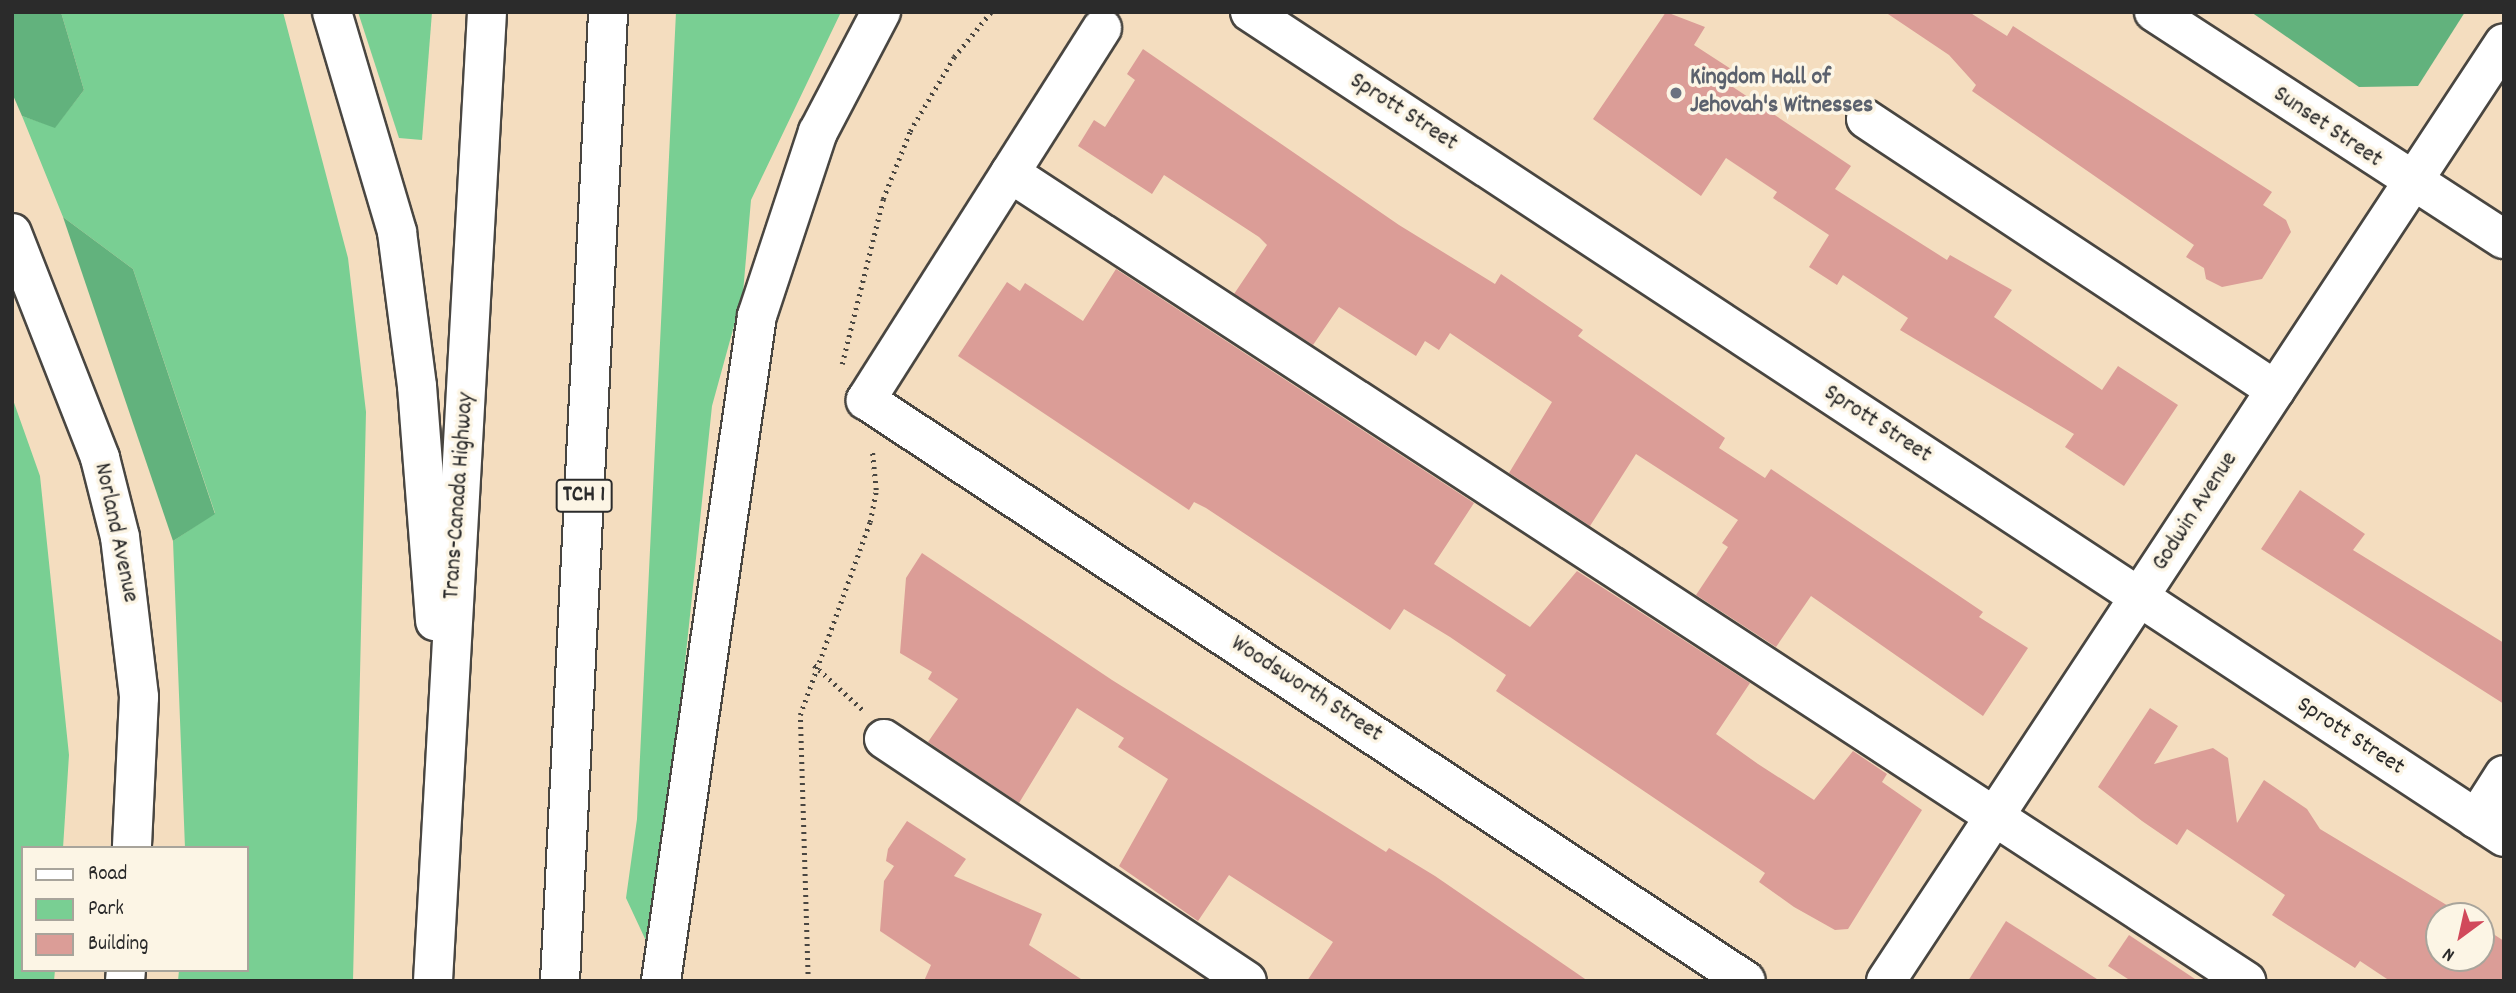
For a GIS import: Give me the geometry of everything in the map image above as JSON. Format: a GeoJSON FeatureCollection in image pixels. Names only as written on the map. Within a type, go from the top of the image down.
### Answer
{"type":"FeatureCollection","features":[{"type":"Feature","properties":{"kind":"main road"},"geometry":{"type":"LineString","coordinates":[[332,12],[397,232],[417,386],[424,551],[446,699]]}},
{"type":"Feature","properties":{"kind":"main road","name":"Trans-Canada Highway"},"geometry":{"type":"LineString","coordinates":[[433,981],[446,699],[487,12]]}},
{"type":"Feature","properties":{"kind":"main road","name":"TCH 1"},"geometry":{"type":"LineString","coordinates":[[560,981],[608,12]]}},
{"type":"Feature","properties":{"kind":"main road"},"geometry":{"type":"LineString","coordinates":[[661,981],[757,316],[818,132],[881,12]]}},
{"type":"Feature","properties":{"kind":"main road","name":"Sprott Street"},"geometry":{"type":"LineString","coordinates":[[1251,12],[2490,828]]}},
{"type":"Feature","properties":{"kind":"main road","name":"Sunset Street"},"geometry":{"type":"LineString","coordinates":[[2154,12],[2409,182],[2504,239]]}},
{"type":"Feature","properties":{"kind":"main road"},"geometry":{"type":"LineString","coordinates":[[866,400],[1102,28]]}},
{"type":"Feature","properties":{"kind":"main road","name":"Godwin Avenue"},"geometry":{"type":"LineString","coordinates":[[1886,981],[2276,390],[2409,182],[2504,43]]}},
{"type":"Feature","properties":{"kind":"main road"},"geometry":{"type":"LineString","coordinates":[[1866,119],[2276,390]]}},
{"type":"Feature","properties":{"kind":"main road"},"geometry":{"type":"LineString","coordinates":[[1010,173],[1995,814],[2246,981]]}},
{"type":"Feature","properties":{"kind":"main road","name":"Norland Avenue"},"geometry":{"type":"LineString","coordinates":[[12,233],[100,458],[120,537],[139,697],[132,846]]}},
{"type":"Feature","properties":{"kind":"main road","name":"Woodsworth Street"},"geometry":{"type":"LineString","coordinates":[[866,400],[1746,981]]}},
{"type":"Feature","properties":{"kind":"main road"},"geometry":{"type":"LineString","coordinates":[[884,739],[1247,981]]}},
{"type":"Feature","properties":{"kind":"main road"},"geometry":{"type":"LineString","coordinates":[[2490,828],[2504,775]]}},
{"type":"Feature","properties":{"kind":"path"},"geometry":{"type":"LineString","coordinates":[[808,981],[796,748],[814,665],[872,512],[876,490],[866,400],[842,365],[883,199],[910,131],[954,57],[991,12]]}},
{"type":"Feature","properties":{"kind":"path"},"geometry":{"type":"LineString","coordinates":[[814,665],[853,697],[884,739]]}},
{"type":"Feature","properties":{"kind":"green space"},"geometry":{"type":"Polygon","coordinates":[[[12,12],[61,12],[84,90],[55,128],[22,116],[12,93],[12,12]]]}},
{"type":"Feature","properties":{"kind":"green space"},"geometry":{"type":"Polygon","coordinates":[[[61,12],[283,12],[348,258],[366,412],[353,981],[178,981],[179,972],[248,972],[248,846],[185,846],[173,541],[215,513],[133,269],[63,217],[22,116],[55,127],[84,90],[61,12]]]}},
{"type":"Feature","properties":{"kind":"green space"},"geometry":{"type":"Polygon","coordinates":[[[358,12],[432,12],[422,140],[399,138],[358,12]]]}},
{"type":"Feature","properties":{"kind":"green space"},"geometry":{"type":"Polygon","coordinates":[[[676,12],[841,12],[751,200],[743,293],[712,406],[654,958],[626,898],[637,819],[676,12]]]}},
{"type":"Feature","properties":{"kind":"green space"},"geometry":{"type":"Polygon","coordinates":[[[2251,12],[2465,12],[2418,86],[2359,87],[2251,12]]]}},
{"type":"Feature","properties":{"kind":"green space"},"geometry":{"type":"Polygon","coordinates":[[[63,217],[133,269],[215,514],[173,541],[63,217]]]}},
{"type":"Feature","properties":{"kind":"green space"},"geometry":{"type":"Polygon","coordinates":[[[12,397],[40,476],[69,755],[63,846],[21,846],[21,972],[55,972],[54,981],[12,981],[12,397]]]}},
{"type":"Feature","properties":{"kind":"building"},"geometry":{"type":"Polygon","coordinates":[[[1666,12],[1705,27],[1694,45],[1731,69],[1724,81],[1851,166],[1835,189],[1947,260],[1950,255],[2012,290],[1994,317],[2102,390],[2118,366],[2178,405],[2124,486],[2065,447],[2074,434],[1900,330],[1908,318],[1843,275],[1837,285],[1809,267],[1829,235],[1773,198],[1777,192],[1726,158],[1701,196],[1593,119],[1666,12]]]}},
{"type":"Feature","properties":{"kind":"building"},"geometry":{"type":"Polygon","coordinates":[[[1885,12],[1969,12],[2007,36],[2013,26],[2272,192],[2263,205],[2286,220],[2291,232],[2262,279],[2222,287],[2206,279],[2204,268],[2186,257],[2194,245],[1972,91],[1976,85],[1949,55],[1885,12]]]}},
{"type":"Feature","properties":{"kind":"building"},"geometry":{"type":"Polygon","coordinates":[[[1143,49],[1399,225],[1495,284],[1501,274],[1583,330],[1578,336],[1725,438],[1719,448],[1765,478],[1771,469],[1983,612],[1979,617],[2028,648],[1983,716],[1811,596],[1776,647],[1696,595],[1728,547],[1722,543],[1738,520],[1636,454],[1590,526],[1509,473],[1552,402],[1450,333],[1439,350],[1425,341],[1416,356],[1339,307],[1313,345],[1234,294],[1267,245],[1259,237],[1164,175],[1152,194],[1078,146],[1094,120],[1105,127],[1135,80],[1127,74],[1143,49]]]}},
{"type":"Feature","properties":{"kind":"building"},"geometry":{"type":"Polygon","coordinates":[[[1116,269],[1474,503],[1434,564],[1530,627],[1577,571],[1750,683],[1716,734],[1758,764],[1814,800],[1853,751],[1887,774],[1882,782],[1922,810],[1848,929],[1835,930],[1794,907],[1759,882],[1765,873],[1496,691],[1506,675],[1450,637],[1404,609],[1390,630],[1206,508],[1194,502],[1189,510],[958,356],[1007,282],[1020,291],[1025,283],[1083,321],[1116,269]]]}},
{"type":"Feature","properties":{"kind":"building"},"geometry":{"type":"Polygon","coordinates":[[[2300,490],[2365,534],[2353,550],[2504,643],[2504,704],[2261,549],[2300,490]]]}},
{"type":"Feature","properties":{"kind":"building"},"geometry":{"type":"Polygon","coordinates":[[[922,553],[1112,680],[1386,852],[1389,848],[1435,876],[1588,981],[1307,981],[1333,942],[1229,875],[1198,921],[1119,866],[1168,779],[1118,747],[1124,738],[1077,708],[1019,803],[928,742],[958,699],[928,679],[932,672],[900,653],[906,578],[922,553]]]}},
{"type":"Feature","properties":{"kind":"building"},"geometry":{"type":"Polygon","coordinates":[[[2150,708],[2178,726],[2154,764],[2213,748],[2228,758],[2237,823],[2264,780],[2307,809],[2320,829],[2442,902],[2425,902],[2425,972],[2495,972],[2495,935],[2504,941],[2504,981],[2390,981],[2360,961],[2355,968],[2272,915],[2285,895],[2187,829],[2177,845],[2098,787],[2150,708]]]}},
{"type":"Feature","properties":{"kind":"building"},"geometry":{"type":"Polygon","coordinates":[[[907,821],[966,859],[954,876],[1042,914],[1029,945],[1084,981],[924,981],[931,965],[880,931],[884,881],[894,866],[886,861],[888,849],[907,821]]]}},
{"type":"Feature","properties":{"kind":"building"},"geometry":{"type":"Polygon","coordinates":[[[2006,921],[2100,981],[1968,981],[2006,921]]]}},
{"type":"Feature","properties":{"kind":"building"},"geometry":{"type":"Polygon","coordinates":[[[2129,935],[2198,981],[2131,981],[2108,966],[2129,935]]]}},
{"type":"Feature","properties":{"kind":"place","name":"Kingdom Hall of Jehovah's Witnesses"},"geometry":{"type":"Point","coordinates":[1676,93]}}]}
